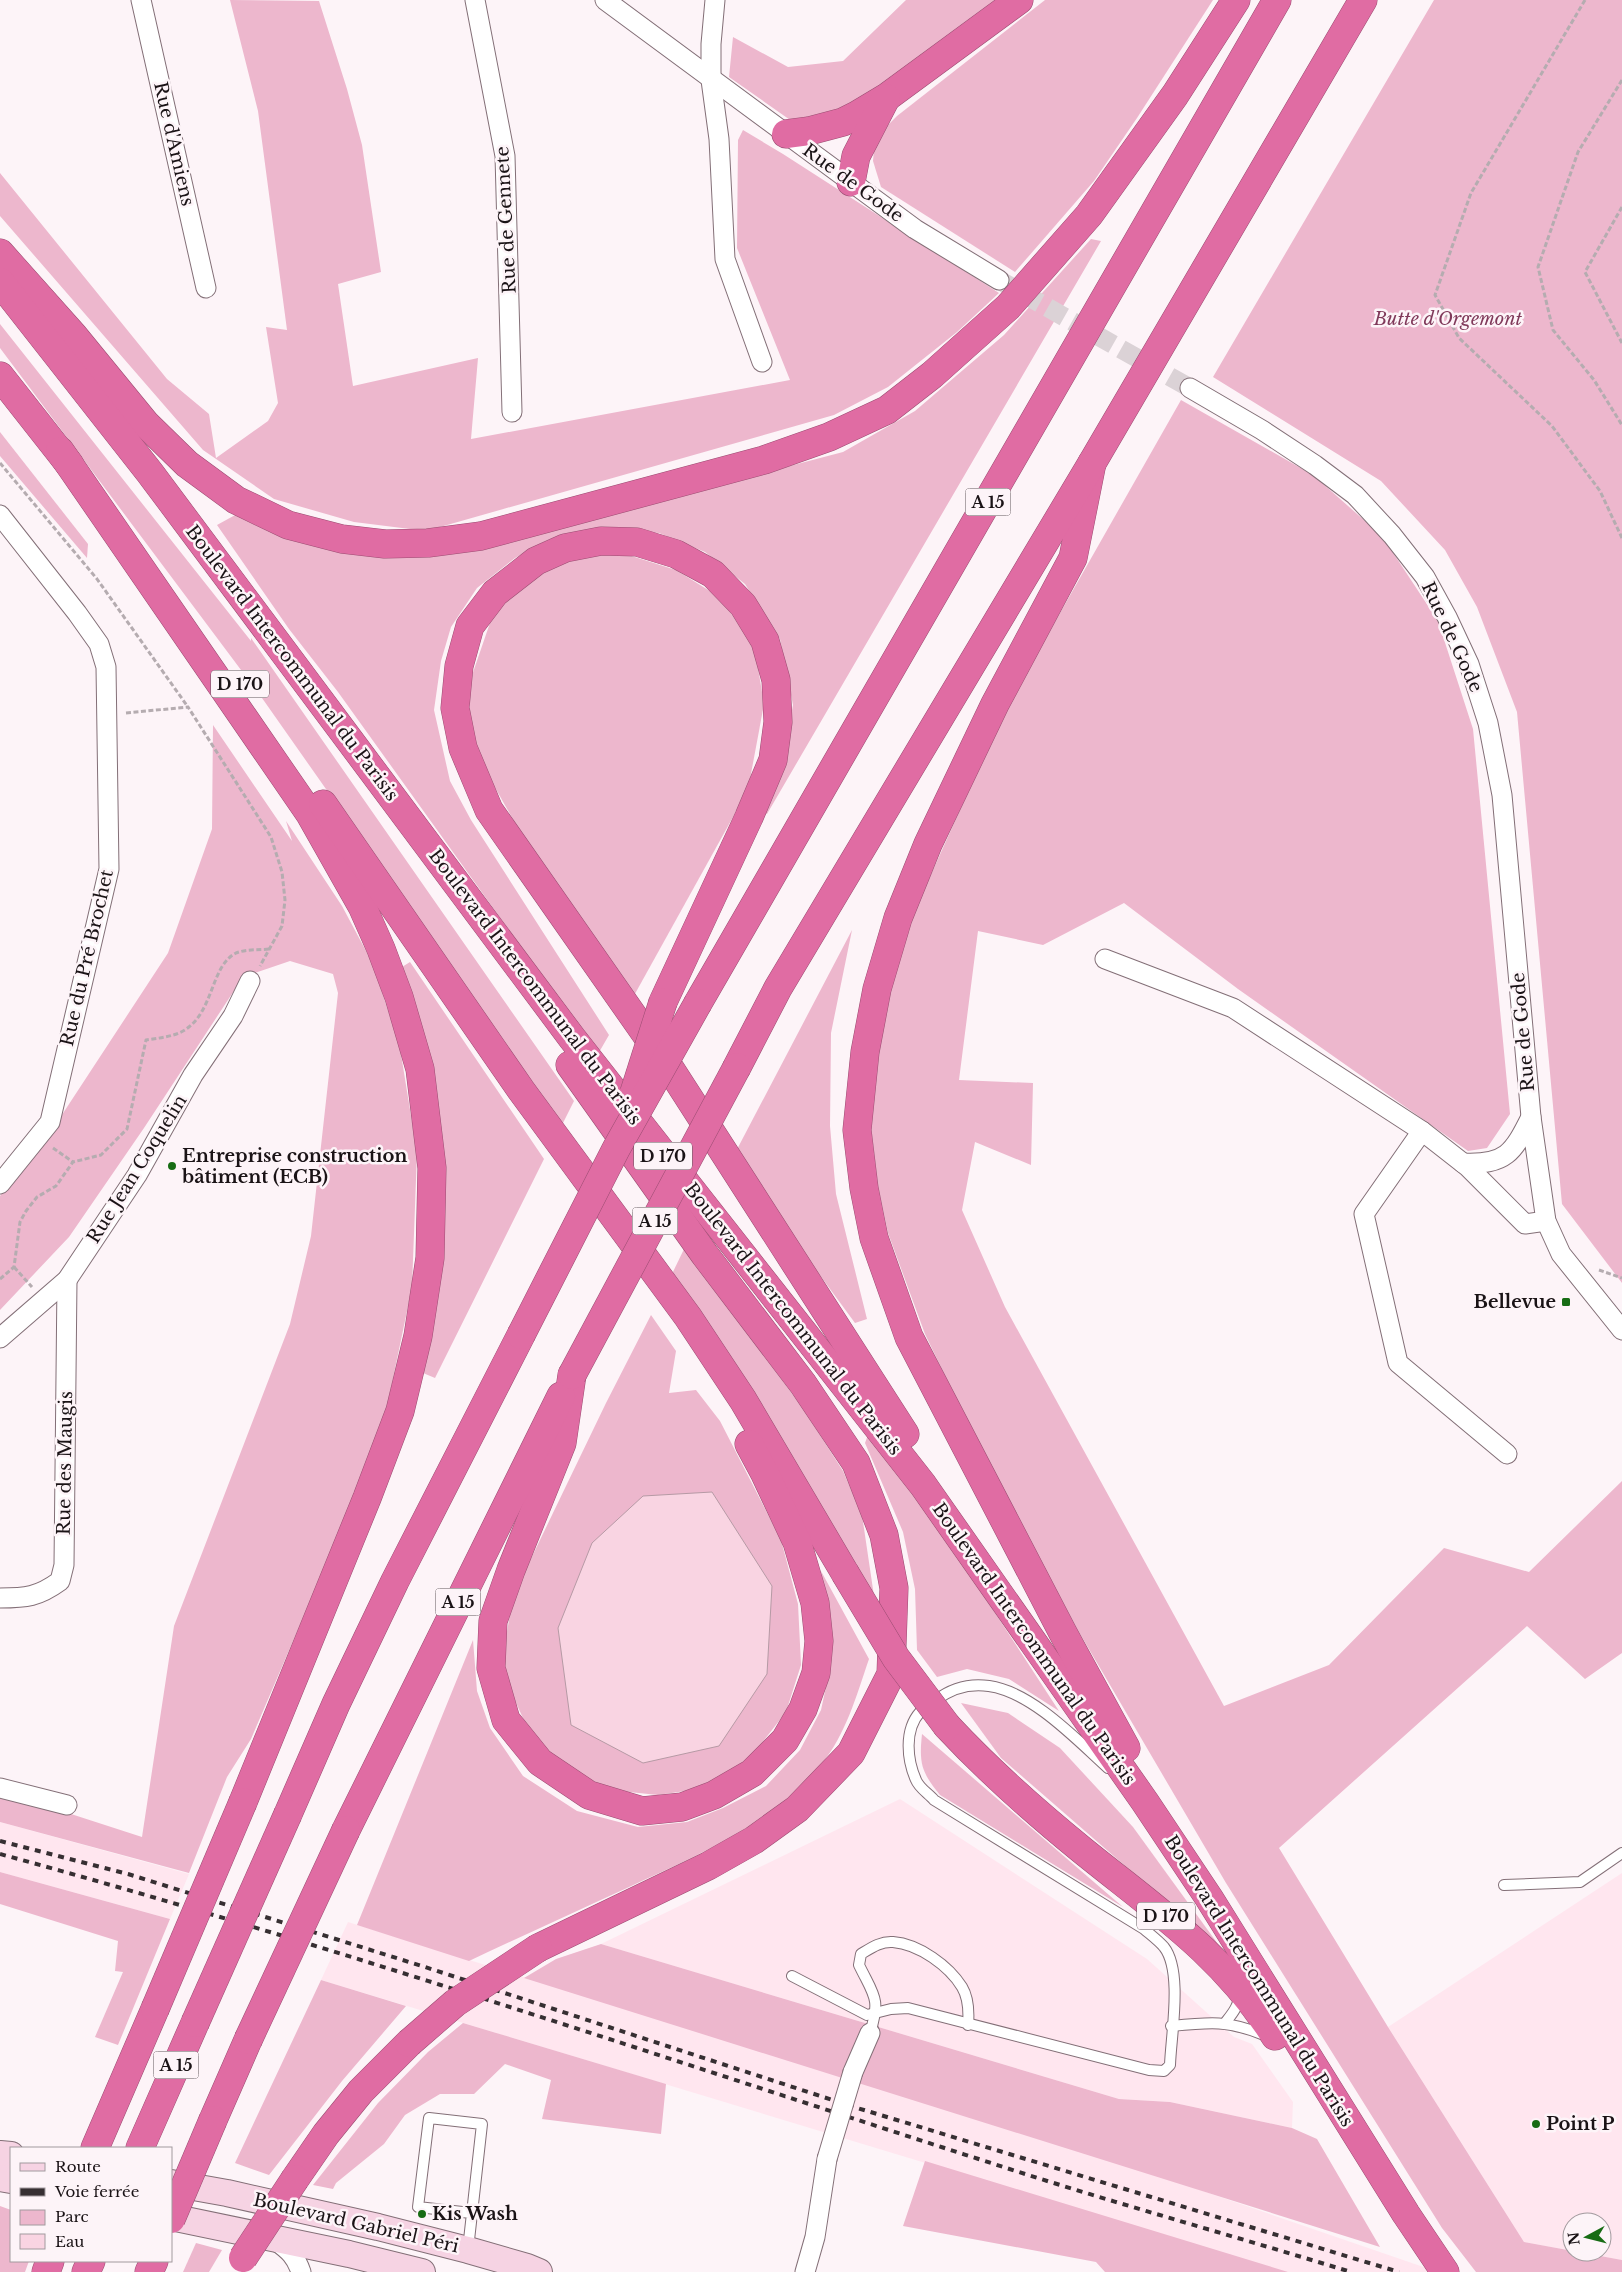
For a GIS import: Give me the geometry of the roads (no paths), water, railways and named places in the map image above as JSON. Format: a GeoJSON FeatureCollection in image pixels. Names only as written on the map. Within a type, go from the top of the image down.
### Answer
{"type":"FeatureCollection","features":[{"type":"Feature","properties":{"kind":"highway"},"geometry":{"type":"LineString","coordinates":[[786,134],[809,131],[843,122],[886,97],[1019,0]]}},
{"type":"Feature","properties":{"kind":"highway"},"geometry":{"type":"LineString","coordinates":[[0,254],[74,336],[146,424],[187,464],[236,500],[288,525],[342,540],[385,544],[428,543],[482,536],[764,460],[829,437],[887,410],[932,375],[1008,307],[1089,215],[1175,95],[1236,0]]}},
{"type":"Feature","properties":{"kind":"highway","name":"A 15"},"geometry":{"type":"LineString","coordinates":[[140,2147],[336,1704],[395,1581],[616,1149],[698,1003],[1277,0]]}},
{"type":"Feature","properties":{"kind":"highway","name":"A 15"},"geometry":{"type":"LineString","coordinates":[[172,2216],[248,2040],[346,1830],[572,1375],[738,1067],[778,988],[1092,463],[1363,0]]}},
{"type":"Feature","properties":{"kind":"highway"},"geometry":{"type":"LineString","coordinates":[[851,182],[856,156],[886,97]]}},
{"type":"Feature","properties":{"kind":"highway","name":"Boulevard Intercommunal du Parisis"},"geometry":{"type":"LineString","coordinates":[[0,282],[150,473],[572,1038],[923,1485],[1145,1802],[1209,1898],[1349,2140],[1405,2245],[1425,2272]]}},
{"type":"Feature","properties":{"kind":"highway","name":"Boulevard Intercommunal du Parisis"},"geometry":{"type":"LineString","coordinates":[[0,376],[236,680],[521,1090],[688,1317],[743,1400],[896,1658],[947,1726],[1010,1789],[1174,1922],[1215,1958],[1262,2015],[1277,2039],[1445,2272]]}},
{"type":"Feature","properties":{"kind":"highway"},"geometry":{"type":"LineString","coordinates":[[60,451],[310,814],[362,906],[399,996],[420,1069],[432,1168],[430,1258],[418,1336],[400,1411],[243,1802],[115,2098],[96,2147]]}},
{"type":"Feature","properties":{"kind":"highway"},"geometry":{"type":"LineString","coordinates":[[1092,463],[1073,558],[995,704],[928,844],[898,918],[877,988],[865,1052],[856,1130],[864,1188],[874,1238],[909,1338],[1063,1633],[1209,1898]]}},
{"type":"Feature","properties":{"kind":"highway"},"geometry":{"type":"LineString","coordinates":[[616,1149],[663,1002],[773,760],[778,722],[776,680],[765,641],[743,605],[713,574],[676,554],[637,542],[601,541],[565,548],[536,561],[495,592],[470,626],[459,666],[455,708],[463,748],[489,810],[671,1070],[929,1470],[1059,1679]]}},
{"type":"Feature","properties":{"kind":"highway"},"geometry":{"type":"LineString","coordinates":[[238,2265],[326,2134],[361,2092],[409,2043],[455,2003],[538,1948],[708,1866],[754,1840],[797,1809],[851,1753],[891,1674],[894,1588],[884,1535],[856,1463],[803,1384],[706,1254],[526,1003],[268,631]]}},
{"type":"Feature","properties":{"kind":"highway"},"geometry":{"type":"LineString","coordinates":[[521,1090],[665,1305],[724,1400],[765,1474],[796,1542],[815,1603],[819,1640],[816,1673],[803,1709],[785,1740],[752,1773],[714,1795],[682,1807],[642,1811],[589,1795],[540,1762],[506,1720],[491,1668],[493,1621],[511,1570],[562,1443],[572,1375]]}},
{"type":"Feature","properties":{"kind":"main road","name":"Boulevard Gabriel Péri"},"geometry":{"type":"LineString","coordinates":[[172,2183],[226,2193],[350,2246],[422,2272]]}},
{"type":"Feature","properties":{"kind":"main road","name":"Boulevard Gabriel Péri"},"geometry":{"type":"LineString","coordinates":[[172,2218],[275,2240],[317,2231]]}},
{"type":"Feature","properties":{"kind":"main road","name":"Boulevard Gabriel Péri"},"geometry":{"type":"LineString","coordinates":[[350,2246],[378,2227],[527,2266],[539,2272]]}},
{"type":"Feature","properties":{"kind":"main road"},"geometry":{"type":"LineString","coordinates":[[350,2246],[498,2272]]}},
{"type":"Feature","properties":{"kind":"street","name":"Rue d'Amiens"},"geometry":{"type":"LineString","coordinates":[[141,0],[206,288]]}},
{"type":"Feature","properties":{"kind":"street","name":"Rue de Gennete"},"geometry":{"type":"LineString","coordinates":[[475,0],[506,156],[512,412]]}},
{"type":"Feature","properties":{"kind":"street","name":"Rue de Gode"},"geometry":{"type":"LineString","coordinates":[[605,0],[915,229],[999,280]]}},
{"type":"Feature","properties":{"kind":"street"},"geometry":{"type":"LineString","coordinates":[[715,0],[711,44],[711,80],[719,139],[725,259],[762,362]]}},
{"type":"Feature","properties":{"kind":"street","name":"Rue de Gode"},"geometry":{"type":"LineString","coordinates":[[1190,388],[1262,430],[1315,465],[1355,495],[1392,535],[1425,577],[1447,617],[1469,664],[1488,723],[1502,795],[1531,1117],[1546,1221],[1561,1254],[1622,1330]]}},
{"type":"Feature","properties":{"kind":"street","name":"Rue du Pré Brochet"},"geometry":{"type":"LineString","coordinates":[[0,515],[99,644],[106,667],[110,869],[50,1122],[0,1184]]}},
{"type":"Feature","properties":{"kind":"street"},"geometry":{"type":"LineString","coordinates":[[1105,959],[1233,1008],[1422,1131],[1463,1163],[1525,1224],[1546,1221]]}},
{"type":"Feature","properties":{"kind":"street","name":"Rue Jean Coquelin"},"geometry":{"type":"LineString","coordinates":[[0,1338],[67,1280],[137,1175],[194,1075],[233,1016],[250,981]]}},
{"type":"Feature","properties":{"kind":"street","name":"Rue de Gode"},"geometry":{"type":"LineString","coordinates":[[1463,1163],[1484,1163],[1508,1154],[1516,1146],[1531,1117]]}},
{"type":"Feature","properties":{"kind":"street"},"geometry":{"type":"LineString","coordinates":[[1422,1131],[1364,1214],[1398,1363],[1507,1454]]}},
{"type":"Feature","properties":{"kind":"street","name":"Rue des Maugis"},"geometry":{"type":"LineString","coordinates":[[0,1598],[28,1598],[46,1592],[60,1581],[64,1565],[67,1280]]}},
{"type":"Feature","properties":{"kind":"street"},"geometry":{"type":"LineString","coordinates":[[0,1788],[66,1805]]}},
{"type":"Feature","properties":{"kind":"street"},"geometry":{"type":"LineString","coordinates":[[805,2272],[815,2237],[827,2159],[853,2072],[870,2033]]}},
{"type":"Feature","properties":{"kind":"street"},"geometry":{"type":"LineString","coordinates":[[302,2272],[317,2231]]}},
{"type":"Feature","properties":{"kind":"street"},"geometry":{"type":"LineString","coordinates":[[275,2240],[289,2250],[297,2260],[302,2272]]}},
{"type":"Feature","properties":{"kind":"lane"},"geometry":{"type":"LineString","coordinates":[[792,1976],[850,2008],[867,2015],[891,2009],[908,2008],[968,2025],[1149,2070],[1164,2071],[1170,2065],[1171,2026],[1174,2003],[1174,1974],[1165,1948],[1144,1929],[934,1800],[917,1782],[908,1754],[911,1729],[920,1712],[946,1693],[967,1685],[991,1686],[1018,1696],[1038,1708],[1072,1734],[1145,1802]]}},
{"type":"Feature","properties":{"kind":"lane"},"geometry":{"type":"LineString","coordinates":[[1504,1885],[1580,1882],[1622,1853]]}},
{"type":"Feature","properties":{"kind":"lane"},"geometry":{"type":"LineString","coordinates":[[870,2033],[876,2014],[876,1997],[859,1966],[858,1960],[861,1954],[878,1944],[893,1942],[918,1950],[943,1965],[963,1988],[969,2011],[968,2025]]}},
{"type":"Feature","properties":{"kind":"lane"},"geometry":{"type":"LineString","coordinates":[[1225,2023],[1234,2011],[1239,1999],[1238,1985]]}},
{"type":"Feature","properties":{"kind":"lane"},"geometry":{"type":"LineString","coordinates":[[1171,2026],[1225,2023],[1255,2030],[1277,2039]]}},
{"type":"Feature","properties":{"kind":"lane"},"geometry":{"type":"LineString","coordinates":[[468,2250],[482,2124],[429,2118],[418,2207],[471,2213]]}},
{"type":"Feature","properties":{"kind":"water"},"geometry":{"type":"Polygon","coordinates":[[[712,1492],[772,1586],[767,1674],[719,1746],[643,1763],[571,1725],[558,1628],[592,1543],[643,1496],[712,1492]]]}},
{"type":"Feature","properties":{"kind":"tunnel"},"geometry":{"type":"LineString","coordinates":[[999,280],[1190,388]]}},
{"type":"Feature","properties":{"kind":"railway"},"geometry":{"type":"LineString","coordinates":[[0,1841],[128,1874],[425,1967],[854,2107],[1399,2272]]}},
{"type":"Feature","properties":{"kind":"railway"},"geometry":{"type":"LineString","coordinates":[[0,1854],[125,1889],[373,1964],[1036,2177],[1351,2272]]}},
{"type":"Feature","properties":{"kind":"place","name":"Entreprise construction bâtiment (ECB)"},"geometry":{"type":"Point","coordinates":[172,1166]}},
{"type":"Feature","properties":{"kind":"place","name":"Bellevue"},"geometry":{"type":"Point","coordinates":[1566,1302]}},
{"type":"Feature","properties":{"kind":"place","name":"Point P"},"geometry":{"type":"Point","coordinates":[1536,2124]}},
{"type":"Feature","properties":{"kind":"place","name":"Kis Wash"},"geometry":{"type":"Point","coordinates":[422,2214]}},
{"type":"Feature","properties":{"kind":"park label","name":"Butte d'Orgemont"},"geometry":{"type":"Point","coordinates":[1448,319]}}]}
